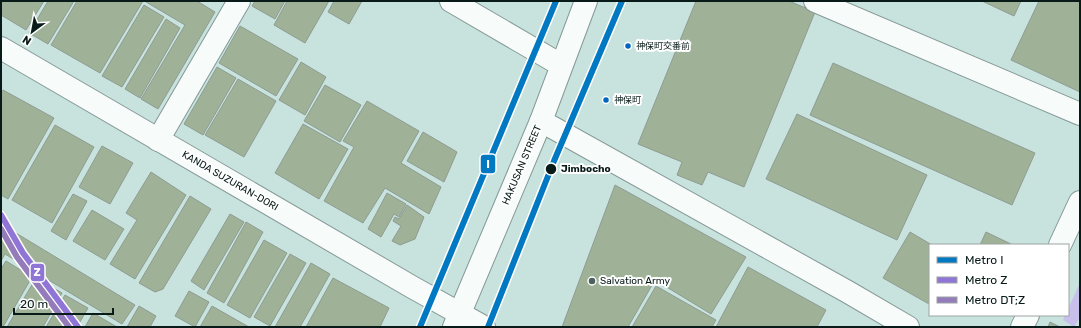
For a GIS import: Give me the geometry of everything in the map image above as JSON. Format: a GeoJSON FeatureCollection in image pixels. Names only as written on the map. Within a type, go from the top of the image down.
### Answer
{"type":"FeatureCollection","features":[{"type":"Feature","properties":{"kind":"street"},"geometry":{"type":"LineString","coordinates":[[158,140],[239,1]]}},
{"type":"Feature","properties":{"kind":"street"},"geometry":{"type":"LineString","coordinates":[[451,1],[561,66]]}},
{"type":"Feature","properties":{"kind":"street","name":"HAKUSAN STREET"},"geometry":{"type":"LineString","coordinates":[[457,320],[516,176],[541,121],[586,1]]}},
{"type":"Feature","properties":{"kind":"street"},"geometry":{"type":"LineString","coordinates":[[815,1],[840,6],[1080,114]]}},
{"type":"Feature","properties":{"kind":"street","name":"KANDA SUZURAN-DORI"},"geometry":{"type":"LineString","coordinates":[[1,48],[158,140],[457,320],[484,327]]}},
{"type":"Feature","properties":{"kind":"street"},"geometry":{"type":"LineString","coordinates":[[541,121],[908,327]]}},
{"type":"Feature","properties":{"kind":"street"},"geometry":{"type":"LineString","coordinates":[[1060,244],[1080,202]]}},
{"type":"Feature","properties":{"kind":"street"},"geometry":{"type":"LineString","coordinates":[[1022,327],[1028,316]]}},
{"type":"Feature","properties":{"kind":"shaded area"},"geometry":{"type":"Polygon","coordinates":[[[1080,283],[1080,317],[1074,327],[1063,320],[1065,316],[1069,316],[1069,307],[1080,283]]]}},
{"type":"Feature","properties":{"kind":"building"},"geometry":{"type":"Polygon","coordinates":[[[1,1],[44,1],[26,30],[1,15],[1,1]]]}},
{"type":"Feature","properties":{"kind":"building"},"geometry":{"type":"Polygon","coordinates":[[[48,1],[74,1],[48,44],[29,33],[48,1]]]}},
{"type":"Feature","properties":{"kind":"building"},"geometry":{"type":"Polygon","coordinates":[[[77,1],[143,1],[100,73],[51,45],[77,1]]]}},
{"type":"Feature","properties":{"kind":"building"},"geometry":{"type":"Polygon","coordinates":[[[146,1],[197,1],[215,12],[158,109],[141,99],[185,25],[146,1]]]}},
{"type":"Feature","properties":{"kind":"building"},"geometry":{"type":"Polygon","coordinates":[[[255,1],[285,1],[275,19],[252,6],[255,1]]]}},
{"type":"Feature","properties":{"kind":"building"},"geometry":{"type":"Polygon","coordinates":[[[287,1],[329,1],[305,43],[274,25],[287,1]]]}},
{"type":"Feature","properties":{"kind":"building"},"geometry":{"type":"Polygon","coordinates":[[[334,1],[362,1],[349,24],[328,12],[334,1]]]}},
{"type":"Feature","properties":{"kind":"building"},"geometry":{"type":"Polygon","coordinates":[[[696,1],[789,1],[815,12],[744,187],[708,172],[702,185],[677,175],[682,162],[638,144],[696,1]]]}},
{"type":"Feature","properties":{"kind":"building"},"geometry":{"type":"Polygon","coordinates":[[[982,1],[1021,1],[1014,16],[982,1]]]}},
{"type":"Feature","properties":{"kind":"building"},"geometry":{"type":"Polygon","coordinates":[[[1039,1],[1080,1],[1080,92],[1011,60],[1039,1]]]}},
{"type":"Feature","properties":{"kind":"building"},"geometry":{"type":"Polygon","coordinates":[[[144,5],[164,17],[122,87],[102,76],[144,5]]]}},
{"type":"Feature","properties":{"kind":"building"},"geometry":{"type":"Polygon","coordinates":[[[166,19],[180,28],[140,98],[125,89],[166,19]]]}},
{"type":"Feature","properties":{"kind":"building"},"geometry":{"type":"Polygon","coordinates":[[[240,26],[298,59],[276,96],[219,63],[240,26]]]}},
{"type":"Feature","properties":{"kind":"building"},"geometry":{"type":"Polygon","coordinates":[[[301,62],[326,77],[305,115],[279,100],[301,62]]]}},
{"type":"Feature","properties":{"kind":"building"},"geometry":{"type":"Polygon","coordinates":[[[833,63],[1035,153],[1012,205],[810,115],[833,63]]]}},
{"type":"Feature","properties":{"kind":"building"},"geometry":{"type":"Polygon","coordinates":[[[217,67],[236,78],[203,135],[184,124],[217,67]]]}},
{"type":"Feature","properties":{"kind":"building"},"geometry":{"type":"Polygon","coordinates":[[[238,79],[276,101],[244,157],[205,135],[238,79]]]}},
{"type":"Feature","properties":{"kind":"building"},"geometry":{"type":"Polygon","coordinates":[[[325,85],[361,105],[340,142],[304,121],[325,85]]]}},
{"type":"Feature","properties":{"kind":"building"},"geometry":{"type":"Polygon","coordinates":[[[3,90],[54,118],[8,199],[1,195],[1,93],[3,90]]]}},
{"type":"Feature","properties":{"kind":"building"},"geometry":{"type":"Polygon","coordinates":[[[367,101],[419,131],[401,163],[441,187],[429,214],[385,188],[363,223],[324,201],[354,147],[343,141],[367,101]]]}},
{"type":"Feature","properties":{"kind":"building"},"geometry":{"type":"Polygon","coordinates":[[[797,114],[927,175],[897,240],[766,179],[797,114]]]}},
{"type":"Feature","properties":{"kind":"building"},"geometry":{"type":"Polygon","coordinates":[[[303,124],[348,149],[319,199],[275,173],[303,124]]]}},
{"type":"Feature","properties":{"kind":"building"},"geometry":{"type":"Polygon","coordinates":[[[55,125],[94,147],[52,223],[12,200],[55,125]]]}},
{"type":"Feature","properties":{"kind":"building"},"geometry":{"type":"Polygon","coordinates":[[[423,132],[457,152],[444,182],[407,161],[423,132]]]}},
{"type":"Feature","properties":{"kind":"building"},"geometry":{"type":"Polygon","coordinates":[[[102,146],[133,163],[110,204],[79,187],[102,146]]]}},
{"type":"Feature","properties":{"kind":"building"},"geometry":{"type":"Polygon","coordinates":[[[151,172],[186,195],[135,279],[110,264],[137,220],[126,213],[151,172]]]}},
{"type":"Feature","properties":{"kind":"building"},"geometry":{"type":"Polygon","coordinates":[[[615,185],[746,257],[711,314],[655,280],[628,327],[562,327],[615,185]]]}},
{"type":"Feature","properties":{"kind":"building"},"geometry":{"type":"Polygon","coordinates":[[[387,193],[406,204],[399,217],[394,214],[381,237],[368,229],[387,193]]]}},
{"type":"Feature","properties":{"kind":"building"},"geometry":{"type":"Polygon","coordinates":[[[73,194],[87,201],[66,240],[51,231],[73,194]]]}},
{"type":"Feature","properties":{"kind":"building"},"geometry":{"type":"Polygon","coordinates":[[[190,196],[211,209],[163,289],[155,292],[139,283],[190,196]]]}},
{"type":"Feature","properties":{"kind":"building"},"geometry":{"type":"Polygon","coordinates":[[[407,205],[424,217],[415,239],[400,245],[392,241],[401,226],[393,221],[395,217],[399,219],[407,205]]]}},
{"type":"Feature","properties":{"kind":"building"},"geometry":{"type":"Polygon","coordinates":[[[92,210],[124,229],[105,260],[73,241],[92,210]]]}},
{"type":"Feature","properties":{"kind":"building"},"geometry":{"type":"Polygon","coordinates":[[[230,214],[244,222],[204,290],[191,281],[230,214]]]}},
{"type":"Feature","properties":{"kind":"building"},"geometry":{"type":"Polygon","coordinates":[[[246,222],[263,232],[224,303],[207,293],[246,222]]]}},
{"type":"Feature","properties":{"kind":"building"},"geometry":{"type":"Polygon","coordinates":[[[1,224],[135,305],[122,324],[5,254],[1,261],[1,224]]]}},
{"type":"Feature","properties":{"kind":"building"},"geometry":{"type":"Polygon","coordinates":[[[910,232],[930,244],[929,244],[929,304],[883,278],[910,232]]]}},
{"type":"Feature","properties":{"kind":"building"},"geometry":{"type":"Polygon","coordinates":[[[986,232],[1011,244],[980,244],[986,232]]]}},
{"type":"Feature","properties":{"kind":"building"},"geometry":{"type":"Polygon","coordinates":[[[264,240],[287,253],[250,318],[227,305],[264,240]]]}},
{"type":"Feature","properties":{"kind":"building"},"geometry":{"type":"Polygon","coordinates":[[[290,254],[306,263],[270,326],[254,317],[290,254]]]}},
{"type":"Feature","properties":{"kind":"building"},"geometry":{"type":"Polygon","coordinates":[[[6,261],[32,277],[3,327],[1,327],[1,269],[6,261]]]}},
{"type":"Feature","properties":{"kind":"building"},"geometry":{"type":"Polygon","coordinates":[[[311,263],[330,274],[300,327],[275,327],[311,263]]]}},
{"type":"Feature","properties":{"kind":"building"},"geometry":{"type":"Polygon","coordinates":[[[748,267],[826,310],[817,327],[716,327],[748,267]]]}},
{"type":"Feature","properties":{"kind":"building"},"geometry":{"type":"Polygon","coordinates":[[[36,278],[62,293],[43,327],[7,327],[36,278]]]}},
{"type":"Feature","properties":{"kind":"building"},"geometry":{"type":"Polygon","coordinates":[[[333,278],[389,308],[380,327],[306,327],[333,278]]]}},
{"type":"Feature","properties":{"kind":"building"},"geometry":{"type":"Polygon","coordinates":[[[656,286],[716,320],[712,327],[632,327],[656,286]]]}},
{"type":"Feature","properties":{"kind":"building"},"geometry":{"type":"Polygon","coordinates":[[[189,291],[209,302],[195,327],[175,316],[189,291]]]}},
{"type":"Feature","properties":{"kind":"building"},"geometry":{"type":"Polygon","coordinates":[[[65,295],[88,308],[77,327],[46,327],[65,295]]]}},
{"type":"Feature","properties":{"kind":"building"},"geometry":{"type":"Polygon","coordinates":[[[139,306],[156,316],[150,327],[127,327],[139,306]]]}},
{"type":"Feature","properties":{"kind":"building"},"geometry":{"type":"Polygon","coordinates":[[[212,306],[249,327],[200,327],[212,306]]]}},
{"type":"Feature","properties":{"kind":"building"},"geometry":{"type":"Polygon","coordinates":[[[93,313],[117,327],[85,327],[93,313]]]}},
{"type":"Feature","properties":{"kind":"building"},"geometry":{"type":"Polygon","coordinates":[[[1050,322],[1060,327],[1048,327],[1050,322]]]}},
{"type":"Feature","properties":{"kind":"metro line","name":"I"},"geometry":{"type":"LineString","coordinates":[[420,327],[556,1]]}},
{"type":"Feature","properties":{"kind":"metro line","name":"I"},"geometry":{"type":"LineString","coordinates":[[488,327],[554,161],[622,1]]}},
{"type":"Feature","properties":{"kind":"metro line","name":"Z"},"geometry":{"type":"LineString","coordinates":[[1,215],[23,253],[78,327]]}},
{"type":"Feature","properties":{"kind":"metro line","name":"DT;Z"},"geometry":{"type":"LineString","coordinates":[[1,229],[17,257],[69,327]]}},
{"type":"Feature","properties":{"kind":"place","name":"神保町交番前"},"geometry":{"type":"Point","coordinates":[628,46]}},
{"type":"Feature","properties":{"kind":"place","name":"神保町"},"geometry":{"type":"Point","coordinates":[606,100]}},
{"type":"Feature","properties":{"kind":"place","name":"Jimbocho"},"geometry":{"type":"Point","coordinates":[551,169]}},
{"type":"Feature","properties":{"kind":"place","name":"Salvation Army"},"geometry":{"type":"Point","coordinates":[592,281]}}]}
